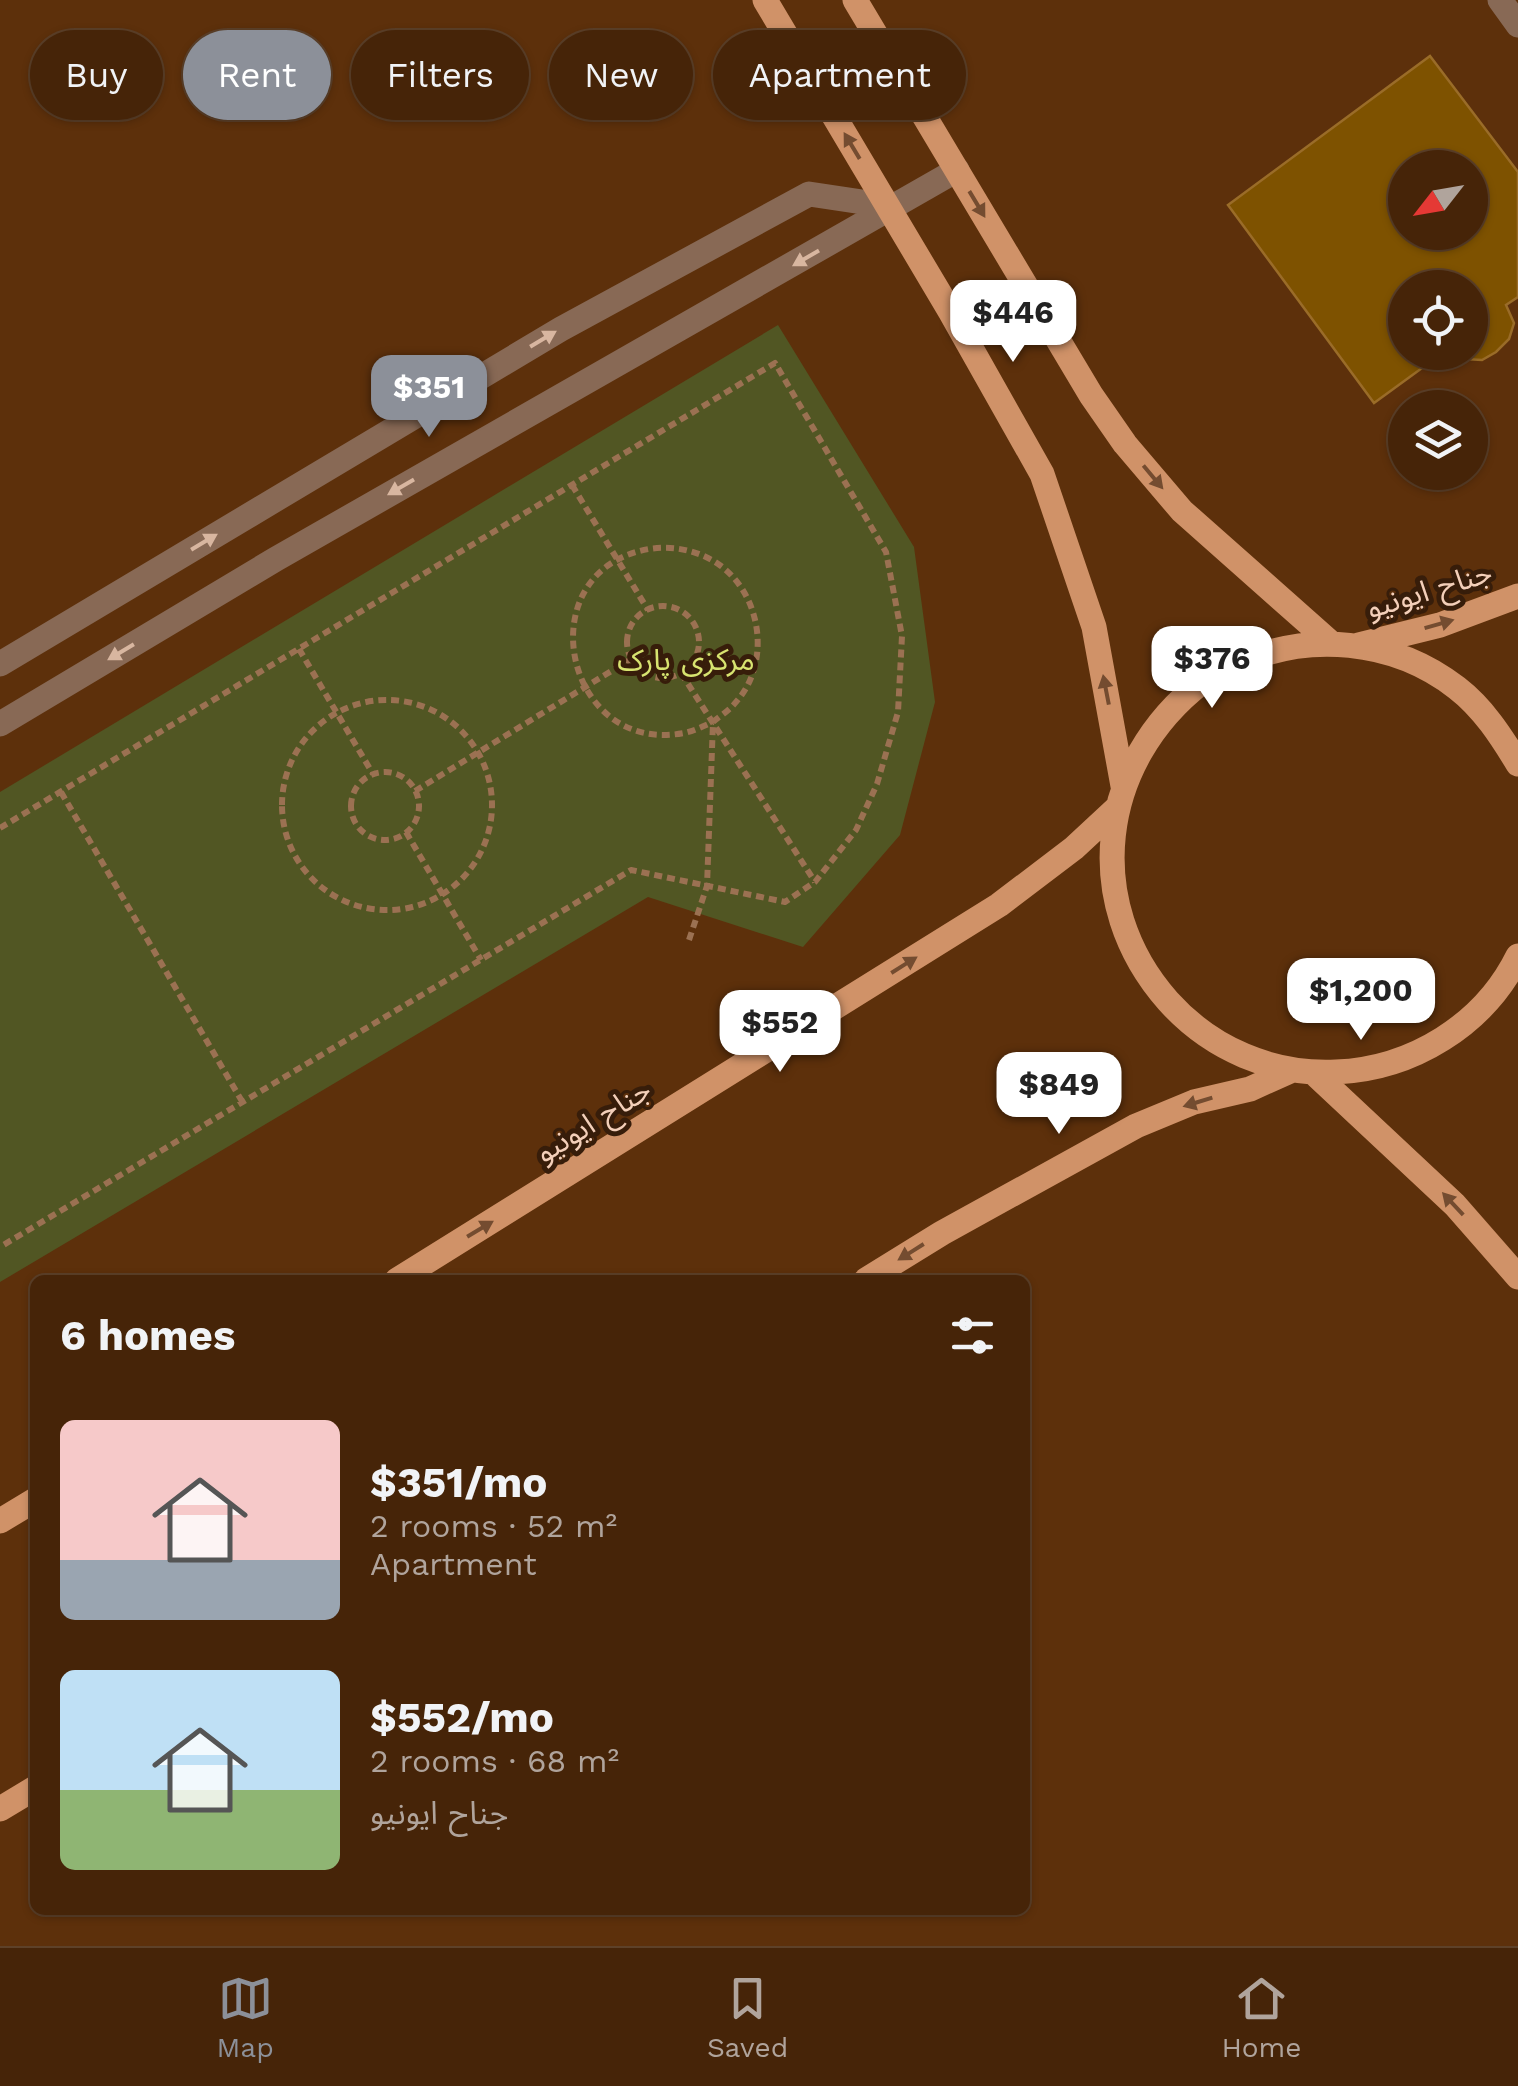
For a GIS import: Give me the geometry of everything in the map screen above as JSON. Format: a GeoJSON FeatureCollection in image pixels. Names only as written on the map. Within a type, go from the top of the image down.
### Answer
{"type":"FeatureCollection","features":[{"type":"Feature","properties":{"kind":"main road"},"geometry":{"type":"LineString","coordinates":[[764,0],[1042,474],[1094,628],[1120,797],[1111,867],[1122,925],[1147,977],[1186,1021],[1234,1053],[1302,1072],[1455,1205],[1518,1277]]}},
{"type":"Feature","properties":{"kind":"main road"},"geometry":{"type":"LineString","coordinates":[[855,0],[1091,395],[1125,444],[1182,511],[1331,642]]}},
{"type":"Feature","properties":{"kind":"main road","name":"جناح ایونیو"},"geometry":{"type":"LineString","coordinates":[[1359,646],[1440,624],[1518,596]]}},
{"type":"Feature","properties":{"kind":"main road"},"geometry":{"type":"LineString","coordinates":[[1120,797],[1155,727],[1204,680],[1264,652],[1331,642],[1410,660],[1457,688],[1495,726],[1518,764]]}},
{"type":"Feature","properties":{"kind":"main road","name":"جناح ایونیو"},"geometry":{"type":"LineString","coordinates":[[405,1275],[999,905],[1074,848],[1120,797]]}},
{"type":"Feature","properties":{"kind":"main road"},"geometry":{"type":"LineString","coordinates":[[874,1275],[1136,1126],[1194,1102],[1302,1072],[1362,1071],[1408,1058],[1450,1035],[1486,1003],[1517,967]]}},
{"type":"Feature","properties":{"kind":"main road"},"geometry":{"type":"LineString","coordinates":[[0,1521],[30,1503]]}},
{"type":"Feature","properties":{"kind":"main road"},"geometry":{"type":"LineString","coordinates":[[0,1809],[30,1791]]}},
{"type":"Feature","properties":{"kind":"street"},"geometry":{"type":"LineString","coordinates":[[1500,0],[1518,25]]}},
{"type":"Feature","properties":{"kind":"street"},"geometry":{"type":"LineString","coordinates":[[0,724],[276,559],[957,170]]}},
{"type":"Feature","properties":{"kind":"street"},"geometry":{"type":"LineString","coordinates":[[0,664],[561,329],[808,194],[888,206]]}},
{"type":"Feature","properties":{"kind":"path"},"geometry":{"type":"LineString","coordinates":[[0,828],[775,363],[886,552],[902,636],[898,712],[877,784],[856,830],[814,882],[785,902],[631,870],[0,1248]]}},
{"type":"Feature","properties":{"kind":"path"},"geometry":{"type":"LineString","coordinates":[[572,485],[648,610]]}},
{"type":"Feature","properties":{"kind":"path"},"geometry":{"type":"LineString","coordinates":[[664,547],[694,552],[721,566],[742,588],[755,616],[759,646],[752,675],[737,702],[713,722],[685,733],[654,734],[624,725],[598,707],[584,687],[572,650],[574,619],[585,590],[606,567],[634,552],[664,547]]}},
{"type":"Feature","properties":{"kind":"path"},"geometry":{"type":"LineString","coordinates":[[664,606],[676,609],[694,625],[698,649],[694,660],[681,673],[654,677],[644,673],[631,659],[628,633],[632,622],[648,610],[664,606]]}},
{"type":"Feature","properties":{"kind":"path"},"geometry":{"type":"LineString","coordinates":[[299,649],[373,774]]}},
{"type":"Feature","properties":{"kind":"path"},"geometry":{"type":"LineString","coordinates":[[415,791],[631,659]]}},
{"type":"Feature","properties":{"kind":"path"},"geometry":{"type":"LineString","coordinates":[[681,673],[814,882]]}},
{"type":"Feature","properties":{"kind":"path"},"geometry":{"type":"LineString","coordinates":[[368,700],[401,700],[447,719],[461,729],[478,752],[491,787],[492,820],[482,851],[464,878],[442,895],[406,909],[374,910],[342,901],[328,892],[295,856],[283,825],[282,792],[291,759],[310,732],[336,711],[368,700]]}},
{"type":"Feature","properties":{"kind":"path"},"geometry":{"type":"LineString","coordinates":[[689,940],[707,886],[713,722]]}},
{"type":"Feature","properties":{"kind":"path"},"geometry":{"type":"LineString","coordinates":[[373,774],[396,774],[415,791],[419,808],[416,819],[406,832],[391,840],[379,840],[360,829],[354,820],[351,808],[356,787],[373,774]]}},
{"type":"Feature","properties":{"kind":"path"},"geometry":{"type":"LineString","coordinates":[[61,792],[243,1102]]}},
{"type":"Feature","properties":{"kind":"path"},"geometry":{"type":"LineString","coordinates":[[406,832],[481,960]]}},
{"type":"Feature","properties":{"kind":"green space","name":"مرکزی پارک"},"geometry":{"type":"Polygon","coordinates":[[[778,325],[914,547],[935,702],[900,835],[803,947],[648,897],[0,1282],[0,792],[778,325]]]}},
{"type":"Feature","properties":{"kind":"building"},"geometry":{"type":"Polygon","coordinates":[[[1430,56],[1518,172],[1518,297],[1506,305],[1514,323],[1509,339],[1488,357],[1488,270],[1388,270],[1388,370],[1419,370],[1374,403],[1228,205],[1430,56]]]}}]}
